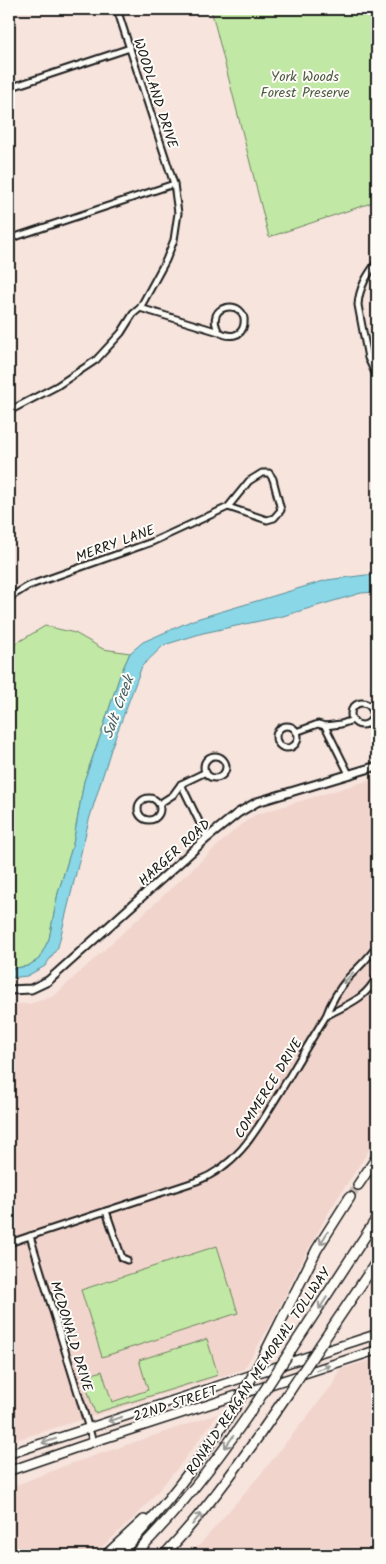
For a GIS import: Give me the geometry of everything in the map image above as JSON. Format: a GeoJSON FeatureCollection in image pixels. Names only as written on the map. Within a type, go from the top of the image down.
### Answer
{"type":"FeatureCollection","features":[{"type":"Feature","properties":{"kind":"highway"},"geometry":{"type":"LineString","coordinates":[[358,1185],[377,1157]]}},
{"type":"Feature","properties":{"kind":"highway","name":"RONALD REAGAN MEMORIAL TOLLWAY"},"geometry":{"type":"LineString","coordinates":[[118,1555],[149,1522],[234,1409],[261,1361],[317,1249],[350,1197]]}},
{"type":"Feature","properties":{"kind":"highway","name":"RONALD REAGAN MEMORIAL TOLLWAY"},"geometry":{"type":"LineString","coordinates":[[134,1555],[156,1533],[215,1462],[377,1218]]}},
{"type":"Feature","properties":{"kind":"highway"},"geometry":{"type":"LineString","coordinates":[[164,1555],[198,1518],[230,1477],[377,1261]]}},
{"type":"Feature","properties":{"kind":"highway"},"geometry":{"type":"LineString","coordinates":[[106,1555],[154,1510],[193,1466]]}},
{"type":"Feature","properties":{"kind":"main road","name":"22ND STREET"},"geometry":{"type":"LineString","coordinates":[[9,1454],[377,1334]]}},
{"type":"Feature","properties":{"kind":"main road","name":"22ND STREET"},"geometry":{"type":"LineString","coordinates":[[9,1471],[377,1350]]}},
{"type":"Feature","properties":{"kind":"street","name":"WOODLAND DRIVE"},"geometry":{"type":"LineString","coordinates":[[9,410],[57,386],[96,360],[108,348],[121,333],[133,314],[140,308],[166,260],[174,240],[178,213],[174,184],[117,9]]}},
{"type":"Feature","properties":{"kind":"street"},"geometry":{"type":"LineString","coordinates":[[9,88],[130,48]]}},
{"type":"Feature","properties":{"kind":"street"},"geometry":{"type":"LineString","coordinates":[[9,239],[174,184]]}},
{"type":"Feature","properties":{"kind":"street"},"geometry":{"type":"LineString","coordinates":[[377,262],[363,282],[358,305],[365,349],[377,377]]}},
{"type":"Feature","properties":{"kind":"street"},"geometry":{"type":"LineString","coordinates":[[140,308],[219,332],[226,336],[234,336],[241,332],[244,325],[244,317],[240,311],[233,307],[226,307],[219,311],[215,318],[215,326],[219,332]]}},
{"type":"Feature","properties":{"kind":"street","name":"MERRY LANE"},"geometry":{"type":"LineString","coordinates":[[9,598],[28,586],[152,542],[228,507],[255,476],[269,473],[273,479],[281,510],[274,518],[267,520],[228,507]]}},
{"type":"Feature","properties":{"kind":"street"},"geometry":{"type":"LineString","coordinates":[[296,732],[318,724],[325,726],[341,724],[352,720],[361,725],[367,723],[372,716],[370,707],[362,703],[356,704],[351,713],[352,720]]}},
{"type":"Feature","properties":{"kind":"street"},"geometry":{"type":"LineString","coordinates":[[325,726],[349,774]]}},
{"type":"Feature","properties":{"kind":"street"},"geometry":{"type":"LineString","coordinates":[[284,727],[291,728],[296,732],[297,739],[291,747],[284,748],[276,740],[276,734],[284,727]]}},
{"type":"Feature","properties":{"kind":"street"},"geometry":{"type":"LineString","coordinates":[[218,756],[226,763],[226,770],[218,778],[211,777],[206,772],[206,762],[211,757],[218,756]]}},
{"type":"Feature","properties":{"kind":"street","name":"HARGER ROAD"},"geometry":{"type":"LineString","coordinates":[[9,990],[31,989],[48,982],[207,838],[238,813],[257,802],[377,766]]}},
{"type":"Feature","properties":{"kind":"street"},"geometry":{"type":"LineString","coordinates":[[159,804],[173,795],[181,784],[206,772]]}},
{"type":"Feature","properties":{"kind":"street"},"geometry":{"type":"LineString","coordinates":[[181,784],[207,838]]}},
{"type":"Feature","properties":{"kind":"street"},"geometry":{"type":"LineString","coordinates":[[144,800],[154,800],[159,804],[160,812],[153,819],[146,819],[140,815],[139,808],[144,800]]}},
{"type":"Feature","properties":{"kind":"street","name":"COMMERCE DRIVE"},"geometry":{"type":"LineString","coordinates":[[9,1243],[202,1179],[216,1172],[234,1158],[255,1133],[326,1016],[334,996],[341,986],[369,958],[377,945]]}},
{"type":"Feature","properties":{"kind":"street"},"geometry":{"type":"LineString","coordinates":[[326,1016],[363,996],[377,976]]}},
{"type":"Feature","properties":{"kind":"street"},"geometry":{"type":"LineString","coordinates":[[106,1211],[122,1258],[127,1260]]}},
{"type":"Feature","properties":{"kind":"street","name":"MCDONALD DRIVE"},"geometry":{"type":"LineString","coordinates":[[30,1236],[93,1442]]}},
{"type":"Feature","properties":{"kind":"shaded area"},"geometry":{"type":"Polygon","coordinates":[[[377,778],[377,1138],[331,1208],[273,1320],[244,1369],[9,1442],[9,1004],[30,1004],[54,996],[237,828],[255,815],[377,778]]]}},
{"type":"Feature","properties":{"kind":"shaded area"},"geometry":{"type":"Polygon","coordinates":[[[377,1358],[377,1555],[191,1555],[260,1475],[335,1382],[339,1370],[377,1358]]]}},
{"type":"Feature","properties":{"kind":"shaded area"},"geometry":{"type":"Polygon","coordinates":[[[218,1414],[180,1465],[141,1511],[93,1555],[9,1555],[9,1488],[70,1464],[218,1414]]]}},
{"type":"Feature","properties":{"kind":"green space","name":"York Woods Forest Preserve"},"geometry":{"type":"Polygon","coordinates":[[[211,9],[377,9],[377,201],[269,237],[211,9]]]}},
{"type":"Feature","properties":{"kind":"green space"},"geometry":{"type":"Polygon","coordinates":[[[45,626],[75,633],[103,649],[130,653],[120,675],[84,781],[73,844],[58,893],[49,939],[39,959],[28,966],[9,969],[9,656],[10,647],[45,626]]]}},
{"type":"Feature","properties":{"kind":"green space"},"geometry":{"type":"Polygon","coordinates":[[[217,1246],[238,1313],[102,1357],[81,1290],[217,1246]]]}},
{"type":"Feature","properties":{"kind":"green space"},"geometry":{"type":"Polygon","coordinates":[[[207,1339],[218,1375],[95,1413],[83,1377],[102,1371],[112,1402],[148,1390],[139,1360],[207,1339]]]}},
{"type":"Feature","properties":{"kind":"water","name":"Salt Creek"},"geometry":{"type":"Polygon","coordinates":[[[366,575],[377,576],[377,592],[361,593],[283,616],[203,633],[164,645],[142,666],[112,746],[89,820],[58,947],[45,966],[27,976],[9,978],[9,969],[28,966],[39,959],[49,939],[58,893],[73,844],[84,781],[120,675],[130,653],[143,642],[193,620],[327,580],[366,575]]]}},
{"type":"Feature","properties":{"kind":"tunnel"},"geometry":{"type":"LineString","coordinates":[[350,1197],[358,1185]]}}]}
